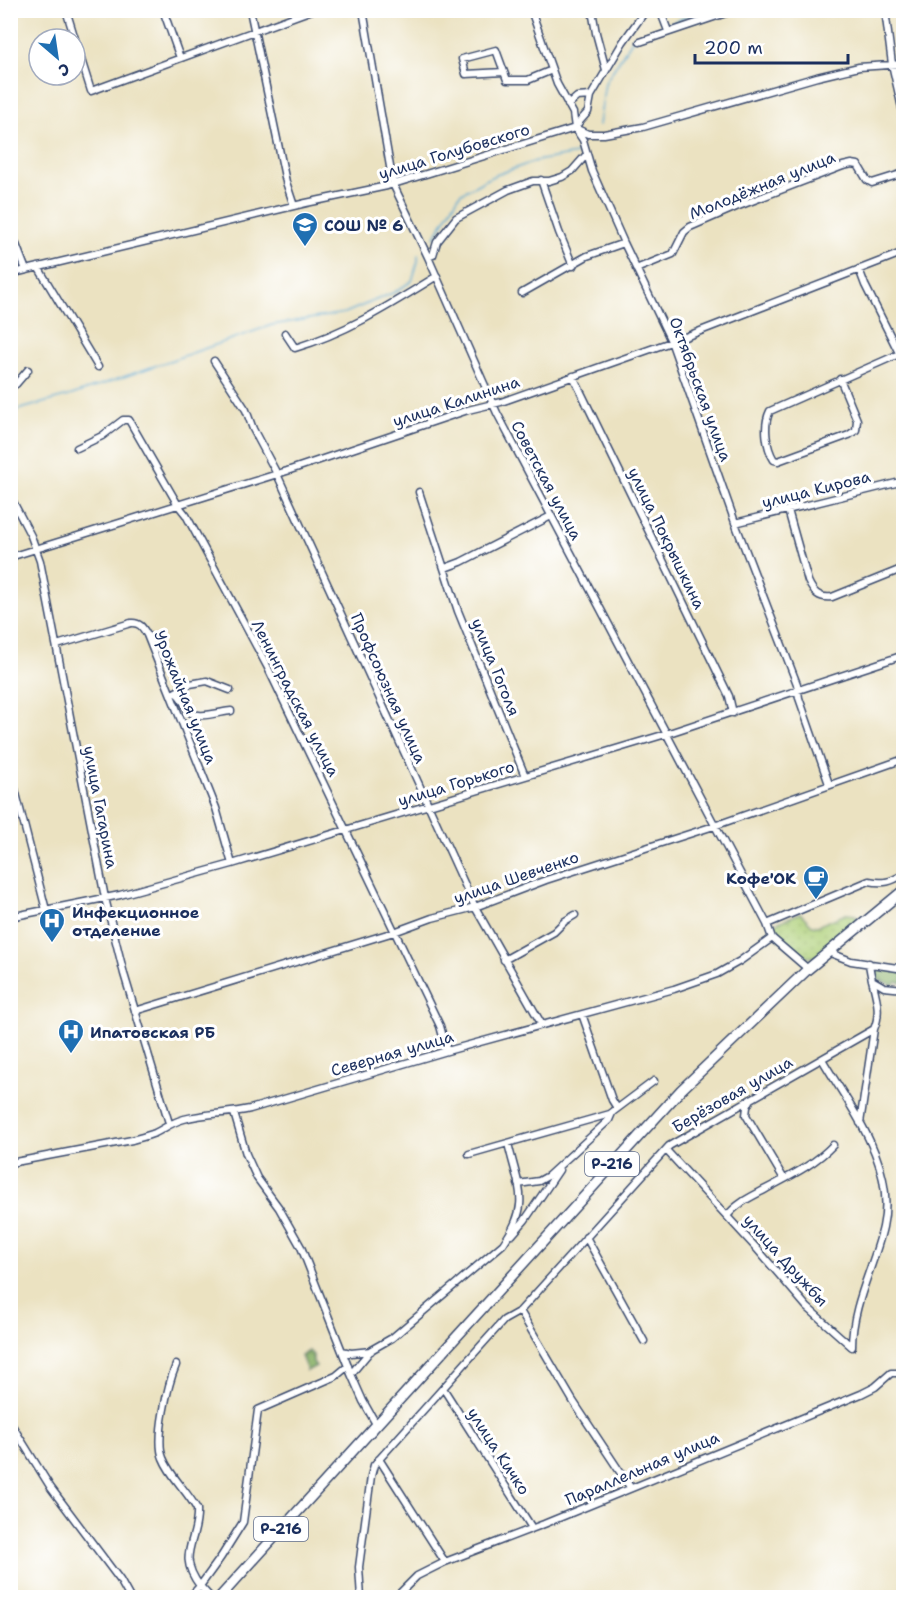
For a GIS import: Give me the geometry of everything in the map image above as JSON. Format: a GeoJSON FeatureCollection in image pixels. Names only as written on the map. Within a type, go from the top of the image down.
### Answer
{"type":"FeatureCollection","features":[{"type":"Feature","properties":{"kind":"highway","name":"Р-216"},"geometry":{"type":"LineString","coordinates":[[219,1598],[656,1116],[707,1064],[808,969],[903,890]]}},
{"type":"Feature","properties":{"kind":"street"},"geometry":{"type":"LineString","coordinates":[[66,10],[71,27]]}},
{"type":"Feature","properties":{"kind":"street"},"geometry":{"type":"LineString","coordinates":[[163,10],[180,58]]}},
{"type":"Feature","properties":{"kind":"street"},"geometry":{"type":"LineString","coordinates":[[250,10],[286,182],[294,206]]}},
{"type":"Feature","properties":{"kind":"street"},"geometry":{"type":"LineString","coordinates":[[87,78],[91,91],[312,10]]}},
{"type":"Feature","properties":{"kind":"street","name":"Советская улица"},"geometry":{"type":"LineString","coordinates":[[363,10],[393,183],[492,404],[772,938]]}},
{"type":"Feature","properties":{"kind":"street","name":"Октябрьская улица"},"geometry":{"type":"LineString","coordinates":[[531,10],[552,70],[573,113],[576,128],[583,140],[592,171],[671,341],[735,523],[799,690],[799,698],[829,784]]}},
{"type":"Feature","properties":{"kind":"street"},"geometry":{"type":"LineString","coordinates":[[592,10],[606,70]]}},
{"type":"Feature","properties":{"kind":"street"},"geometry":{"type":"LineString","coordinates":[[576,128],[588,112],[591,96],[606,70],[646,10]]}},
{"type":"Feature","properties":{"kind":"street"},"geometry":{"type":"LineString","coordinates":[[660,10],[668,31]]}},
{"type":"Feature","properties":{"kind":"street"},"geometry":{"type":"LineString","coordinates":[[640,42],[735,10]]}},
{"type":"Feature","properties":{"kind":"street"},"geometry":{"type":"LineString","coordinates":[[885,10],[892,64],[903,117]]}},
{"type":"Feature","properties":{"kind":"street"},"geometry":{"type":"LineString","coordinates":[[504,72],[466,74],[462,59],[496,50],[507,80],[528,80],[552,70]]}},
{"type":"Feature","properties":{"kind":"street","name":"улица Голубовского"},"geometry":{"type":"LineString","coordinates":[[10,274],[393,183],[576,128],[588,134],[604,134],[642,127],[817,77],[859,67],[903,64]]}},
{"type":"Feature","properties":{"kind":"street"},"geometry":{"type":"LineString","coordinates":[[568,105],[577,97],[591,96]]}},
{"type":"Feature","properties":{"kind":"street"},"geometry":{"type":"LineString","coordinates":[[428,257],[433,255],[437,242],[456,218],[508,190],[533,181],[545,181],[572,171],[587,154]]}},
{"type":"Feature","properties":{"kind":"street","name":"Молодёжная улица"},"geometry":{"type":"LineString","coordinates":[[636,269],[673,254],[684,232],[690,227],[736,207],[852,164],[858,165],[867,180],[872,183],[903,173]]}},
{"type":"Feature","properties":{"kind":"street"},"geometry":{"type":"LineString","coordinates":[[545,181],[545,189],[559,232],[573,266]]}},
{"type":"Feature","properties":{"kind":"street"},"geometry":{"type":"LineString","coordinates":[[10,229],[26,270]]}},
{"type":"Feature","properties":{"kind":"street"},"geometry":{"type":"LineString","coordinates":[[522,293],[587,256],[624,243]]}},
{"type":"Feature","properties":{"kind":"street","name":"улица Калинина"},"geometry":{"type":"LineString","coordinates":[[10,557],[492,404],[671,341],[903,252]]}},
{"type":"Feature","properties":{"kind":"street"},"geometry":{"type":"LineString","coordinates":[[38,267],[98,367]]}},
{"type":"Feature","properties":{"kind":"street"},"geometry":{"type":"LineString","coordinates":[[859,269],[903,363]]}},
{"type":"Feature","properties":{"kind":"street"},"geometry":{"type":"LineString","coordinates":[[285,333],[295,348],[314,342],[384,310],[436,276]]}},
{"type":"Feature","properties":{"kind":"street"},"geometry":{"type":"LineString","coordinates":[[840,379],[857,420],[856,430],[849,435],[778,461],[774,460],[767,441],[770,411],[840,379],[899,354]]}},
{"type":"Feature","properties":{"kind":"street","name":"Профсоюзная улица"},"geometry":{"type":"LineString","coordinates":[[214,361],[246,410],[253,429],[277,474],[475,908],[542,1025]]}},
{"type":"Feature","properties":{"kind":"street"},"geometry":{"type":"LineString","coordinates":[[10,387],[16,384],[28,370]]}},
{"type":"Feature","properties":{"kind":"street","name":"улица Покрышкина"},"geometry":{"type":"LineString","coordinates":[[573,376],[729,696],[733,713]]}},
{"type":"Feature","properties":{"kind":"street","name":"Ленинградская улица"},"geometry":{"type":"LineString","coordinates":[[77,448],[93,441],[123,420],[128,419],[186,515],[267,666],[440,1026],[447,1051]]}},
{"type":"Feature","properties":{"kind":"street","name":"улица Кирова"},"geometry":{"type":"LineString","coordinates":[[735,523],[903,481]]}},
{"type":"Feature","properties":{"kind":"street","name":"улица Гоголя"},"geometry":{"type":"LineString","coordinates":[[419,492],[458,610],[525,776]]}},
{"type":"Feature","properties":{"kind":"street","name":"улица Гагарина"},"geometry":{"type":"LineString","coordinates":[[10,496],[35,548],[57,645],[105,898],[135,1011],[169,1123]]}},
{"type":"Feature","properties":{"kind":"street"},"geometry":{"type":"LineString","coordinates":[[788,510],[808,581],[821,597],[831,597],[903,568]]}},
{"type":"Feature","properties":{"kind":"street"},"geometry":{"type":"LineString","coordinates":[[445,568],[480,553],[551,516]]}},
{"type":"Feature","properties":{"kind":"street","name":"Урожайная улица"},"geometry":{"type":"LineString","coordinates":[[57,645],[137,623],[142,626],[174,693],[216,808],[232,864]]}},
{"type":"Feature","properties":{"kind":"street","name":"улица Горького"},"geometry":{"type":"LineString","coordinates":[[10,917],[105,898],[232,864],[666,734],[903,655]]}},
{"type":"Feature","properties":{"kind":"street"},"geometry":{"type":"LineString","coordinates":[[196,715],[189,712],[182,698],[174,693],[190,684],[207,681],[230,690]]}},
{"type":"Feature","properties":{"kind":"street"},"geometry":{"type":"LineString","coordinates":[[183,722],[196,715],[231,711]]}},
{"type":"Feature","properties":{"kind":"street","name":"улица Шевченко"},"geometry":{"type":"LineString","coordinates":[[135,1011],[394,932],[432,918],[475,908],[546,880],[714,826],[903,759]]}},
{"type":"Feature","properties":{"kind":"street"},"geometry":{"type":"LineString","coordinates":[[10,770],[46,910]]}},
{"type":"Feature","properties":{"kind":"street"},"geometry":{"type":"LineString","coordinates":[[766,924],[869,881],[889,883],[903,874]]}},
{"type":"Feature","properties":{"kind":"street"},"geometry":{"type":"LineString","coordinates":[[504,960],[554,932],[575,915]]}},
{"type":"Feature","properties":{"kind":"street"},"geometry":{"type":"LineString","coordinates":[[772,938],[808,969]]}},
{"type":"Feature","properties":{"kind":"street","name":"Северная улица"},"geometry":{"type":"LineString","coordinates":[[10,1162],[132,1140],[156,1132],[169,1123],[205,1114],[234,1113],[447,1051],[674,989],[717,974],[772,938]]}},
{"type":"Feature","properties":{"kind":"street"},"geometry":{"type":"LineString","coordinates":[[828,952],[843,959],[903,969]]}},
{"type":"Feature","properties":{"kind":"street"},"geometry":{"type":"LineString","coordinates":[[860,1123],[878,1008],[869,963]]}},
{"type":"Feature","properties":{"kind":"street"},"geometry":{"type":"LineString","coordinates":[[872,981],[884,987],[903,989]]}},
{"type":"Feature","properties":{"kind":"street"},"geometry":{"type":"LineString","coordinates":[[518,1184],[539,1181],[548,1176],[609,1120],[615,1110],[582,1014]]}},
{"type":"Feature","properties":{"kind":"street","name":"Берёзовая улица"},"geometry":{"type":"LineString","coordinates":[[379,1459],[504,1320],[520,1311],[673,1143],[874,1029]]}},
{"type":"Feature","properties":{"kind":"street"},"geometry":{"type":"LineString","coordinates":[[822,1059],[860,1123]]}},
{"type":"Feature","properties":{"kind":"street"},"geometry":{"type":"LineString","coordinates":[[469,1154],[615,1110],[654,1081]]}},
{"type":"Feature","properties":{"kind":"street"},"geometry":{"type":"LineString","coordinates":[[751,1098],[746,1115],[784,1179]]}},
{"type":"Feature","properties":{"kind":"street"},"geometry":{"type":"LineString","coordinates":[[234,1113],[246,1154],[257,1178],[279,1208],[301,1246],[351,1374],[376,1424]]}},
{"type":"Feature","properties":{"kind":"street","name":"улица Дружбы"},"geometry":{"type":"LineString","coordinates":[[666,1150],[807,1307],[852,1347],[852,1329],[883,1227],[886,1196],[878,1156],[860,1123]]}},
{"type":"Feature","properties":{"kind":"street"},"geometry":{"type":"LineString","coordinates":[[503,1244],[512,1232],[522,1204],[508,1143]]}},
{"type":"Feature","properties":{"kind":"street"},"geometry":{"type":"LineString","coordinates":[[727,1216],[744,1200],[822,1157],[833,1145]]}},
{"type":"Feature","properties":{"kind":"street"},"geometry":{"type":"LineString","coordinates":[[351,1374],[371,1350],[392,1338],[503,1244],[525,1220],[566,1160]]}},
{"type":"Feature","properties":{"kind":"street"},"geometry":{"type":"LineString","coordinates":[[586,1237],[644,1341]]}},
{"type":"Feature","properties":{"kind":"street"},"geometry":{"type":"LineString","coordinates":[[520,1311],[573,1401],[630,1487]]}},
{"type":"Feature","properties":{"kind":"street"},"geometry":{"type":"LineString","coordinates":[[342,1352],[371,1350]]}},
{"type":"Feature","properties":{"kind":"street"},"geometry":{"type":"LineString","coordinates":[[176,1365],[168,1387],[160,1449],[167,1466],[197,1509],[188,1562],[192,1575],[211,1598]]}},
{"type":"Feature","properties":{"kind":"street"},"geometry":{"type":"LineString","coordinates":[[189,1598],[232,1541],[243,1522],[258,1410],[336,1376],[348,1366]]}},
{"type":"Feature","properties":{"kind":"street","name":"Параллельная улица"},"geometry":{"type":"LineString","coordinates":[[395,1598],[417,1576],[445,1562],[861,1394],[875,1387],[891,1373],[903,1373]]}},
{"type":"Feature","properties":{"kind":"street","name":"улица Кичко"},"geometry":{"type":"LineString","coordinates":[[443,1388],[532,1528]]}},
{"type":"Feature","properties":{"kind":"street"},"geometry":{"type":"LineString","coordinates":[[10,1422],[51,1488],[120,1580],[130,1598]]}},
{"type":"Feature","properties":{"kind":"street"},"geometry":{"type":"LineString","coordinates":[[361,1598],[359,1567],[365,1517],[371,1476],[374,1465],[379,1459],[445,1562]]}},
{"type":"Feature","properties":{"kind":"green space"},"geometry":{"type":"Polygon","coordinates":[[[800,913],[812,925],[817,926],[846,914],[856,915],[858,921],[819,956],[805,957],[778,939],[772,929],[774,924],[800,913]]]}},
{"type":"Feature","properties":{"kind":"green space"},"geometry":{"type":"Polygon","coordinates":[[[874,968],[903,972],[903,983],[897,982],[893,985],[875,979],[872,970],[874,968]]]}},
{"type":"Feature","properties":{"kind":"green space"},"geometry":{"type":"Polygon","coordinates":[[[309,1351],[313,1355],[313,1362],[316,1366],[307,1371],[301,1356],[309,1351]]]}},
{"type":"Feature","properties":{"kind":"waterway"},"geometry":{"type":"LineString","coordinates":[[669,24],[702,10]]}},
{"type":"Feature","properties":{"kind":"waterway"},"geometry":{"type":"LineString","coordinates":[[599,125],[605,83],[634,37],[665,26]]}},
{"type":"Feature","properties":{"kind":"waterway"},"geometry":{"type":"LineString","coordinates":[[434,238],[460,194],[493,176],[536,161],[576,154],[580,151]]}},
{"type":"Feature","properties":{"kind":"waterway"},"geometry":{"type":"LineString","coordinates":[[10,412],[72,395],[272,325],[345,313],[395,292],[412,281],[418,255]]}},
{"type":"Feature","properties":{"kind":"place","name":"СОШ № 6"},"geometry":{"type":"Point","coordinates":[305,248]}},
{"type":"Feature","properties":{"kind":"place","name":"Кофе'ОК"},"geometry":{"type":"Point","coordinates":[816,901]}},
{"type":"Feature","properties":{"kind":"place","name":"Инфекционное отделение"},"geometry":{"type":"Point","coordinates":[52,944]}},
{"type":"Feature","properties":{"kind":"place","name":"Ипатовская РБ"},"geometry":{"type":"Point","coordinates":[71,1055]}}]}
